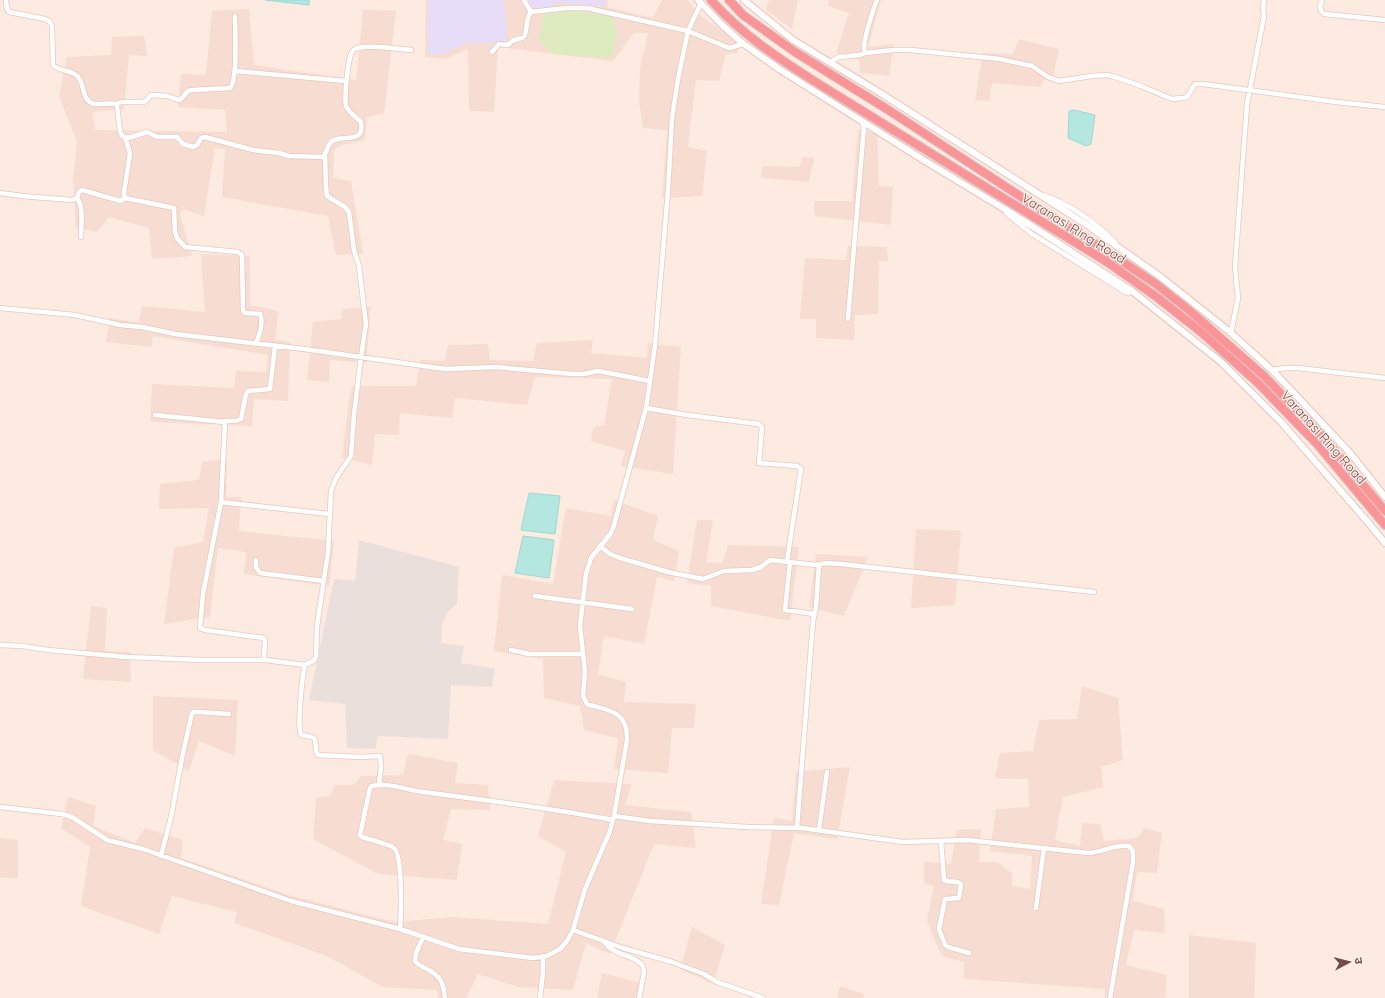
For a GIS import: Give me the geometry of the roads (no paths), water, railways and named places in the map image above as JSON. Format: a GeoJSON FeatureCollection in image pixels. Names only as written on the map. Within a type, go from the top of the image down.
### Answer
{"type":"FeatureCollection","features":[{"type":"Feature","properties":{"kind":"highway","name":"Varanasi Ring Road"},"geometry":{"type":"LineString","coordinates":[[711,0],[723,14],[775,56],[814,82],[1107,262],[1158,298],[1201,332],[1258,383],[1318,445],[1385,525]]}},
{"type":"Feature","properties":{"kind":"highway"},"geometry":{"type":"LineString","coordinates":[[729,0],[743,15],[795,52],[890,111],[1091,241],[1162,289],[1208,326],[1264,376],[1322,436],[1385,511]]}},
{"type":"Feature","properties":{"kind":"street"},"geometry":{"type":"LineString","coordinates":[[6,0],[7,9],[9,12],[49,21],[52,26],[53,65],[57,68],[77,75],[88,101],[94,104],[143,102],[148,100],[151,95],[168,96],[178,100],[192,90],[230,88],[234,82],[235,71],[235,16]]}},
{"type":"Feature","properties":{"kind":"street"},"geometry":{"type":"LineString","coordinates":[[524,0],[531,12]]}},
{"type":"Feature","properties":{"kind":"street"},"geometry":{"type":"LineString","coordinates":[[744,0],[793,40],[1087,225],[1162,278],[1232,334],[1272,370],[1351,454],[1385,497]]}},
{"type":"Feature","properties":{"kind":"street"},"geometry":{"type":"LineString","coordinates":[[865,53],[864,48],[877,0]]}},
{"type":"Feature","properties":{"kind":"street"},"geometry":{"type":"LineString","coordinates":[[1232,334],[1238,298],[1235,267],[1249,90],[1264,16],[1264,0]]}},
{"type":"Feature","properties":{"kind":"street"},"geometry":{"type":"LineString","coordinates":[[1322,0],[1320,6],[1321,11],[1324,14],[1385,20]]}},
{"type":"Feature","properties":{"kind":"street"},"geometry":{"type":"LineString","coordinates":[[0,807],[62,814],[72,817],[99,837],[107,840],[142,849],[291,902],[400,929],[459,949],[533,958],[543,956],[560,949],[568,942],[585,889],[610,831],[628,732],[626,723],[616,712],[588,704],[584,700],[583,654],[580,633],[582,602],[588,566],[591,558],[611,533],[614,525],[646,408],[655,345],[668,191],[672,118],[688,31],[700,2],[721,24],[744,44],[779,69],[1132,291],[1221,362],[1281,422],[1385,543]]}},
{"type":"Feature","properties":{"kind":"street"},"geometry":{"type":"LineString","coordinates":[[531,12],[567,8],[587,8],[688,31],[729,48],[744,44]]}},
{"type":"Feature","properties":{"kind":"street"},"geometry":{"type":"LineString","coordinates":[[492,52],[499,44],[508,45],[512,41],[524,38],[528,16],[531,12]]}},
{"type":"Feature","properties":{"kind":"street"},"geometry":{"type":"LineString","coordinates":[[0,645],[127,656],[202,660],[265,660],[305,665],[314,661],[316,657],[317,626],[328,552],[329,514],[333,485],[351,456],[352,435],[366,324],[359,266],[354,250],[347,209],[330,198],[326,192],[325,156],[332,141],[354,138],[358,136],[360,132],[361,122],[347,109],[345,104],[346,81],[351,54],[358,48],[371,47],[411,50]]}},
{"type":"Feature","properties":{"kind":"street"},"geometry":{"type":"LineString","coordinates":[[830,62],[839,57],[860,55],[865,53],[911,50],[1000,59],[1032,66],[1048,77],[1059,81],[1107,75],[1175,100],[1187,96],[1193,86],[1198,84],[1385,107]]}},
{"type":"Feature","properties":{"kind":"street"},"geometry":{"type":"LineString","coordinates":[[235,71],[346,81]]}},
{"type":"Feature","properties":{"kind":"street"},"geometry":{"type":"LineString","coordinates":[[116,104],[120,131],[125,137],[130,153],[124,193],[125,198]]}},
{"type":"Feature","properties":{"kind":"street"},"geometry":{"type":"LineString","coordinates":[[848,319],[864,126],[861,121]]}},
{"type":"Feature","properties":{"kind":"street"},"geometry":{"type":"LineString","coordinates":[[125,137],[128,138],[147,132],[157,137],[179,137],[180,142],[189,146],[195,146],[201,138],[205,137],[254,150],[279,153],[289,156],[320,158],[325,156]]}},
{"type":"Feature","properties":{"kind":"street"},"geometry":{"type":"LineString","coordinates":[[77,198],[79,192],[82,190],[120,201],[125,198],[174,208],[175,231],[177,238],[185,247],[240,253],[242,258],[244,312],[260,314],[262,317],[256,344]]}},
{"type":"Feature","properties":{"kind":"street"},"geometry":{"type":"LineString","coordinates":[[0,192],[43,198],[72,200],[77,198]]}},
{"type":"Feature","properties":{"kind":"street"},"geometry":{"type":"LineString","coordinates":[[77,198],[80,202],[81,208],[80,237]]}},
{"type":"Feature","properties":{"kind":"street"},"geometry":{"type":"LineString","coordinates":[[0,308],[75,315],[175,334],[446,369],[496,367],[573,374],[584,374],[598,371],[650,381]]}},
{"type":"Feature","properties":{"kind":"street"},"geometry":{"type":"LineString","coordinates":[[155,415],[236,422],[240,419],[248,391],[270,389],[275,346]]}},
{"type":"Feature","properties":{"kind":"street"},"geometry":{"type":"LineString","coordinates":[[1272,370],[1290,368],[1385,378]]}},
{"type":"Feature","properties":{"kind":"street"},"geometry":{"type":"LineString","coordinates":[[646,408],[759,424],[762,427],[759,463],[800,467],[802,472],[789,561],[785,610],[789,612],[814,614]]}},
{"type":"Feature","properties":{"kind":"street"},"geometry":{"type":"LineString","coordinates":[[224,421],[221,502],[203,594],[200,628],[205,630],[264,638],[265,660]]}},
{"type":"Feature","properties":{"kind":"street"},"geometry":{"type":"LineString","coordinates":[[221,502],[329,514]]}},
{"type":"Feature","properties":{"kind":"street"},"geometry":{"type":"LineString","coordinates":[[600,546],[610,554],[620,558],[668,572],[704,579],[724,571],[752,570],[761,567],[770,560],[819,565],[827,563],[841,564],[1094,592]]}},
{"type":"Feature","properties":{"kind":"street"},"geometry":{"type":"LineString","coordinates":[[256,560],[256,567],[260,573],[324,581]]}},
{"type":"Feature","properties":{"kind":"street"},"geometry":{"type":"LineString","coordinates":[[797,828],[819,565]]}},
{"type":"Feature","properties":{"kind":"street"},"geometry":{"type":"LineString","coordinates":[[535,596],[632,610]]}},
{"type":"Feature","properties":{"kind":"street"},"geometry":{"type":"LineString","coordinates":[[511,650],[529,654],[583,654]]}},
{"type":"Feature","properties":{"kind":"street"},"geometry":{"type":"LineString","coordinates":[[305,665],[300,706],[300,733],[315,739],[316,751],[318,755],[361,757],[379,756],[381,758],[379,785]]}},
{"type":"Feature","properties":{"kind":"street"},"geometry":{"type":"LineString","coordinates":[[160,856],[171,817],[192,713],[229,714]]}},
{"type":"Feature","properties":{"kind":"street"},"geometry":{"type":"LineString","coordinates":[[818,830],[827,772]]}},
{"type":"Feature","properties":{"kind":"street"},"geometry":{"type":"LineString","coordinates":[[400,929],[401,889],[397,852],[392,847],[360,835],[370,788],[372,786],[379,785],[613,818],[747,827],[797,828],[903,842],[967,840],[1089,853],[1097,853],[1123,845],[1132,848],[1133,862],[1110,998]]}},
{"type":"Feature","properties":{"kind":"street"},"geometry":{"type":"LineString","coordinates":[[941,841],[944,880],[958,882],[961,884],[959,898],[947,898],[944,901],[939,923],[940,933],[945,945],[969,953]]}},
{"type":"Feature","properties":{"kind":"street"},"geometry":{"type":"LineString","coordinates":[[1036,908],[1044,848]]}},
{"type":"Feature","properties":{"kind":"street"},"geometry":{"type":"LineString","coordinates":[[573,930],[672,962],[691,969],[717,982],[763,998]]}},
{"type":"Feature","properties":{"kind":"street"},"geometry":{"type":"LineString","coordinates":[[423,937],[416,953],[415,961],[436,974],[443,983],[445,998]]}},
{"type":"Feature","properties":{"kind":"street"},"geometry":{"type":"LineString","coordinates":[[604,941],[612,950],[641,963],[643,966],[644,973],[639,998]]}},
{"type":"Feature","properties":{"kind":"street"},"geometry":{"type":"LineString","coordinates":[[641,963],[646,954]]}},
{"type":"Feature","properties":{"kind":"street"},"geometry":{"type":"LineString","coordinates":[[540,998],[544,973],[543,956]]}},
{"type":"Feature","properties":{"kind":"water"},"geometry":{"type":"Polygon","coordinates":[[[265,0],[309,0],[309,5],[265,0]]]}},
{"type":"Feature","properties":{"kind":"water"},"geometry":{"type":"Polygon","coordinates":[[[1074,110],[1095,115],[1091,144],[1086,146],[1068,138],[1069,111],[1074,110]]]}},
{"type":"Feature","properties":{"kind":"water"},"geometry":{"type":"Polygon","coordinates":[[[529,493],[560,496],[555,534],[521,530],[529,493]]]}},
{"type":"Feature","properties":{"kind":"water"},"geometry":{"type":"Polygon","coordinates":[[[523,536],[554,540],[549,578],[515,573],[523,536]]]}}]}
